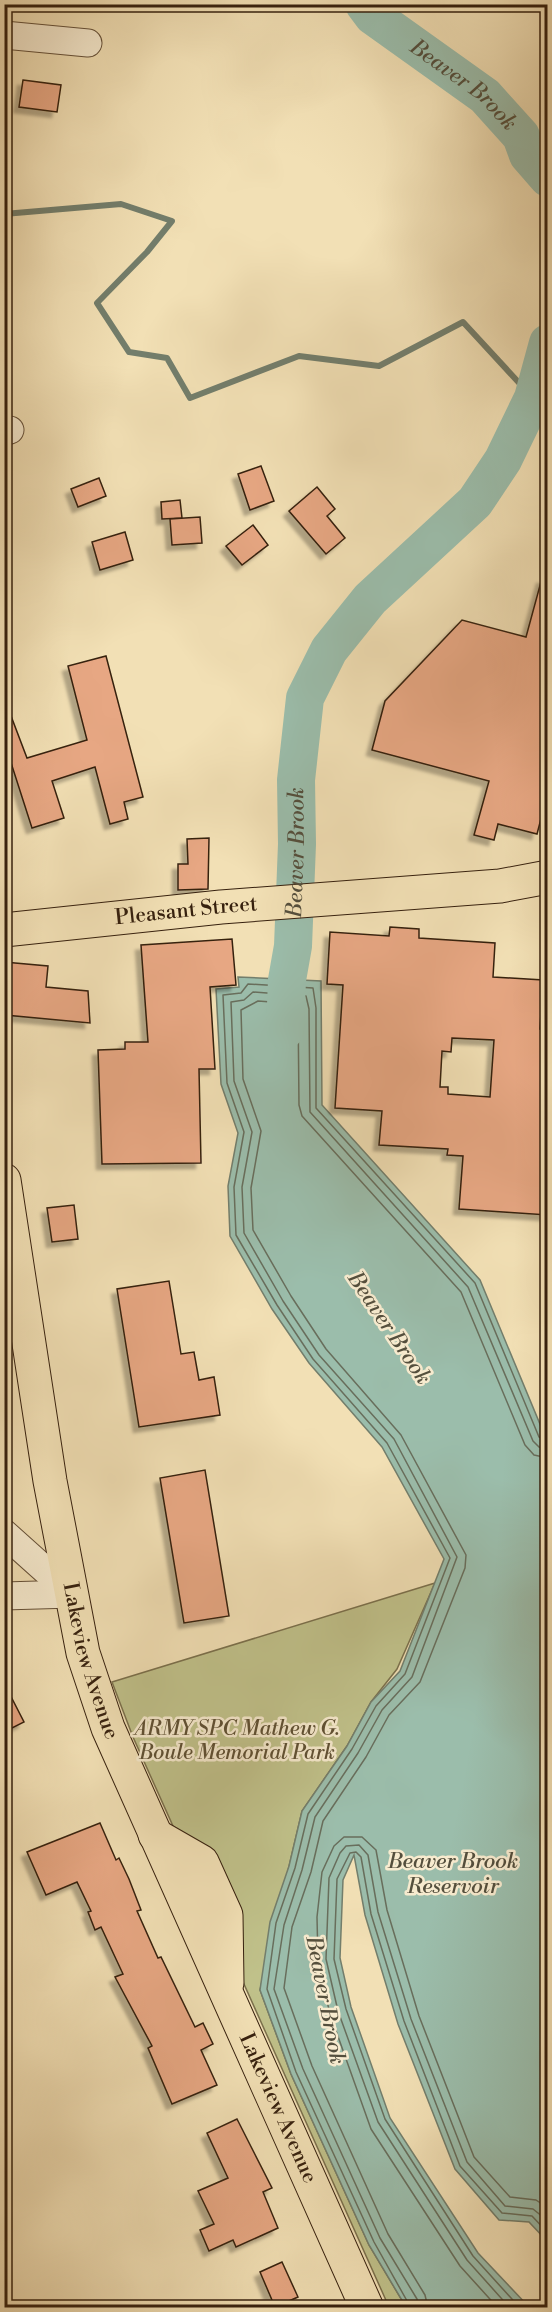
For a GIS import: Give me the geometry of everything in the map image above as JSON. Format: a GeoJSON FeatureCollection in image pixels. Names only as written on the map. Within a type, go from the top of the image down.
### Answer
{"type":"FeatureCollection","features":[{"type":"Feature","properties":{"kind":"main road","name":"Pleasant Street"},"geometry":{"type":"LineString","coordinates":[[4,930],[221,907],[500,886],[548,877]]}},
{"type":"Feature","properties":{"kind":"main road","name":"Lakeview Avenue"},"geometry":{"type":"LineString","coordinates":[[4,1180],[50,1481],[83,1653],[108,1728],[367,2307]]}},
{"type":"Feature","properties":{"kind":"street"},"geometry":{"type":"LineString","coordinates":[[4,35],[88,43]]}},
{"type":"Feature","properties":{"kind":"street"},"geometry":{"type":"LineString","coordinates":[[4,1533],[72,1594]]}},
{"type":"Feature","properties":{"kind":"street"},"geometry":{"type":"LineString","coordinates":[[4,1596],[72,1594]]}},
{"type":"Feature","properties":{"kind":"green space","name":"ARMY SPC Mathew G. Boule Memorial Park"},"geometry":{"type":"Polygon","coordinates":[[[435,1583],[397,1669],[371,1702],[347,1746],[302,1811],[260,1990],[291,2074],[369,2245],[406,2307],[389,2307],[133,1737],[112,1682],[435,1583]]]}},
{"type":"Feature","properties":{"kind":"water","name":"Beaver Brook Reservoir"},"geometry":{"type":"Polygon","coordinates":[[[238,977],[321,981],[322,1105],[480,1280],[547,1441],[547,2241],[529,2222],[499,2220],[455,2169],[398,2024],[365,1915],[354,1855],[343,1880],[340,1958],[351,2007],[390,2118],[478,2253],[529,2307],[406,2307],[369,2245],[291,2074],[260,1990],[270,1922],[289,1866],[302,1811],[347,1746],[371,1702],[400,1671],[444,1559],[382,1447],[309,1363],[272,1309],[230,1236],[228,1186],[238,1133],[221,1084],[216,989],[239,987],[238,977]]]}},
{"type":"Feature","properties":{"kind":"building"},"geometry":{"type":"Polygon","coordinates":[[[23,80],[61,85],[57,112],[19,107],[23,80]]]}},
{"type":"Feature","properties":{"kind":"building"},"geometry":{"type":"Polygon","coordinates":[[[261,466],[274,501],[250,510],[238,474],[261,466]]]}},
{"type":"Feature","properties":{"kind":"building"},"geometry":{"type":"Polygon","coordinates":[[[99,478],[106,496],[78,507],[71,489],[99,478]]]}},
{"type":"Feature","properties":{"kind":"building"},"geometry":{"type":"Polygon","coordinates":[[[317,487],[335,509],[327,516],[345,538],[326,554],[289,511],[317,487]]]}},
{"type":"Feature","properties":{"kind":"building"},"geometry":{"type":"Polygon","coordinates":[[[180,500],[182,518],[162,519],[161,502],[180,500]]]}},
{"type":"Feature","properties":{"kind":"building"},"geometry":{"type":"Polygon","coordinates":[[[200,517],[202,543],[172,545],[170,519],[200,517]]]}},
{"type":"Feature","properties":{"kind":"building"},"geometry":{"type":"Polygon","coordinates":[[[253,525],[268,545],[242,565],[226,546],[253,525]]]}},
{"type":"Feature","properties":{"kind":"building"},"geometry":{"type":"Polygon","coordinates":[[[125,532],[133,560],[100,570],[92,542],[125,532]]]}},
{"type":"Feature","properties":{"kind":"building"},"geometry":{"type":"Polygon","coordinates":[[[542,578],[548,579],[548,792],[537,834],[498,824],[494,840],[474,835],[489,781],[372,750],[385,701],[462,620],[526,637],[542,578]]]}},
{"type":"Feature","properties":{"kind":"building"},"geometry":{"type":"Polygon","coordinates":[[[106,656],[143,797],[124,802],[128,819],[110,824],[95,767],[52,781],[64,818],[32,828],[4,741],[4,718],[11,716],[27,758],[87,740],[68,666],[106,656]]]}},
{"type":"Feature","properties":{"kind":"building"},"geometry":{"type":"Polygon","coordinates":[[[209,838],[208,889],[178,890],[178,864],[188,864],[187,839],[209,838]]]}},
{"type":"Feature","properties":{"kind":"building"},"geometry":{"type":"Polygon","coordinates":[[[390,927],[419,929],[419,938],[495,943],[493,977],[543,980],[540,1029],[548,1029],[548,1215],[459,1209],[463,1156],[447,1155],[448,1149],[379,1145],[382,1111],[335,1108],[343,985],[327,984],[330,932],[389,936],[390,927]],[[452,1038],[451,1052],[442,1051],[440,1087],[448,1087],[448,1094],[490,1097],[494,1040],[452,1038]]]}},
{"type":"Feature","properties":{"kind":"building"},"geometry":{"type":"Polygon","coordinates":[[[232,939],[236,985],[210,987],[215,1069],[199,1069],[201,1163],[102,1164],[98,1050],[125,1049],[125,1042],[148,1042],[141,945],[232,939]]]}},
{"type":"Feature","properties":{"kind":"building"},"geometry":{"type":"Polygon","coordinates":[[[4,962],[48,966],[46,987],[88,991],[90,1023],[5,1015],[8,988],[4,987],[4,962]]]}},
{"type":"Feature","properties":{"kind":"building"},"geometry":{"type":"Polygon","coordinates":[[[74,1205],[78,1239],[52,1242],[47,1208],[74,1205]]]}},
{"type":"Feature","properties":{"kind":"building"},"geometry":{"type":"Polygon","coordinates":[[[169,1281],[181,1354],[194,1352],[199,1380],[214,1377],[220,1415],[139,1427],[117,1289],[169,1281]]]}},
{"type":"Feature","properties":{"kind":"building"},"geometry":{"type":"Polygon","coordinates":[[[205,1470],[229,1616],[184,1623],[160,1478],[205,1470]]]}},
{"type":"Feature","properties":{"kind":"building"},"geometry":{"type":"Polygon","coordinates":[[[4,1683],[24,1722],[4,1732],[4,1683]]]}},
{"type":"Feature","properties":{"kind":"building"},"geometry":{"type":"Polygon","coordinates":[[[100,1823],[116,1860],[119,1858],[129,1879],[141,1910],[137,1911],[158,1958],[161,1957],[195,2027],[203,2023],[213,2044],[201,2050],[217,2085],[172,2104],[148,2048],[152,2046],[115,1977],[123,1974],[101,1927],[95,1930],[88,1912],[91,1911],[77,1882],[46,1895],[27,1852],[100,1823]]]}},
{"type":"Feature","properties":{"kind":"building"},"geometry":{"type":"Polygon","coordinates":[[[237,2119],[272,2188],[263,2192],[278,2228],[236,2247],[233,2240],[209,2251],[200,2230],[214,2224],[198,2191],[228,2178],[207,2133],[237,2119]]]}},
{"type":"Feature","properties":{"kind":"building"},"geometry":{"type":"Polygon","coordinates":[[[282,2262],[298,2297],[275,2307],[260,2272],[282,2262]]]}},
{"type":"Feature","properties":{"kind":"waterway","name":"Beaver Brook"},"geometry":{"type":"LineString","coordinates":[[364,4],[373,16],[485,96],[521,136],[528,155],[548,178]]}},
{"type":"Feature","properties":{"kind":"waterway"},"geometry":{"type":"LineString","coordinates":[[4,214],[121,204],[172,221],[147,252],[97,303],[129,352],[167,358],[190,398],[299,356],[379,366],[463,322],[533,398]]}},
{"type":"Feature","properties":{"kind":"waterway","name":"Beaver Brook"},"geometry":{"type":"LineString","coordinates":[[285,1030],[287,980],[293,946],[297,844],[296,780],[305,698],[329,650],[370,599],[475,502],[503,460],[533,398],[548,343]]}}]}
